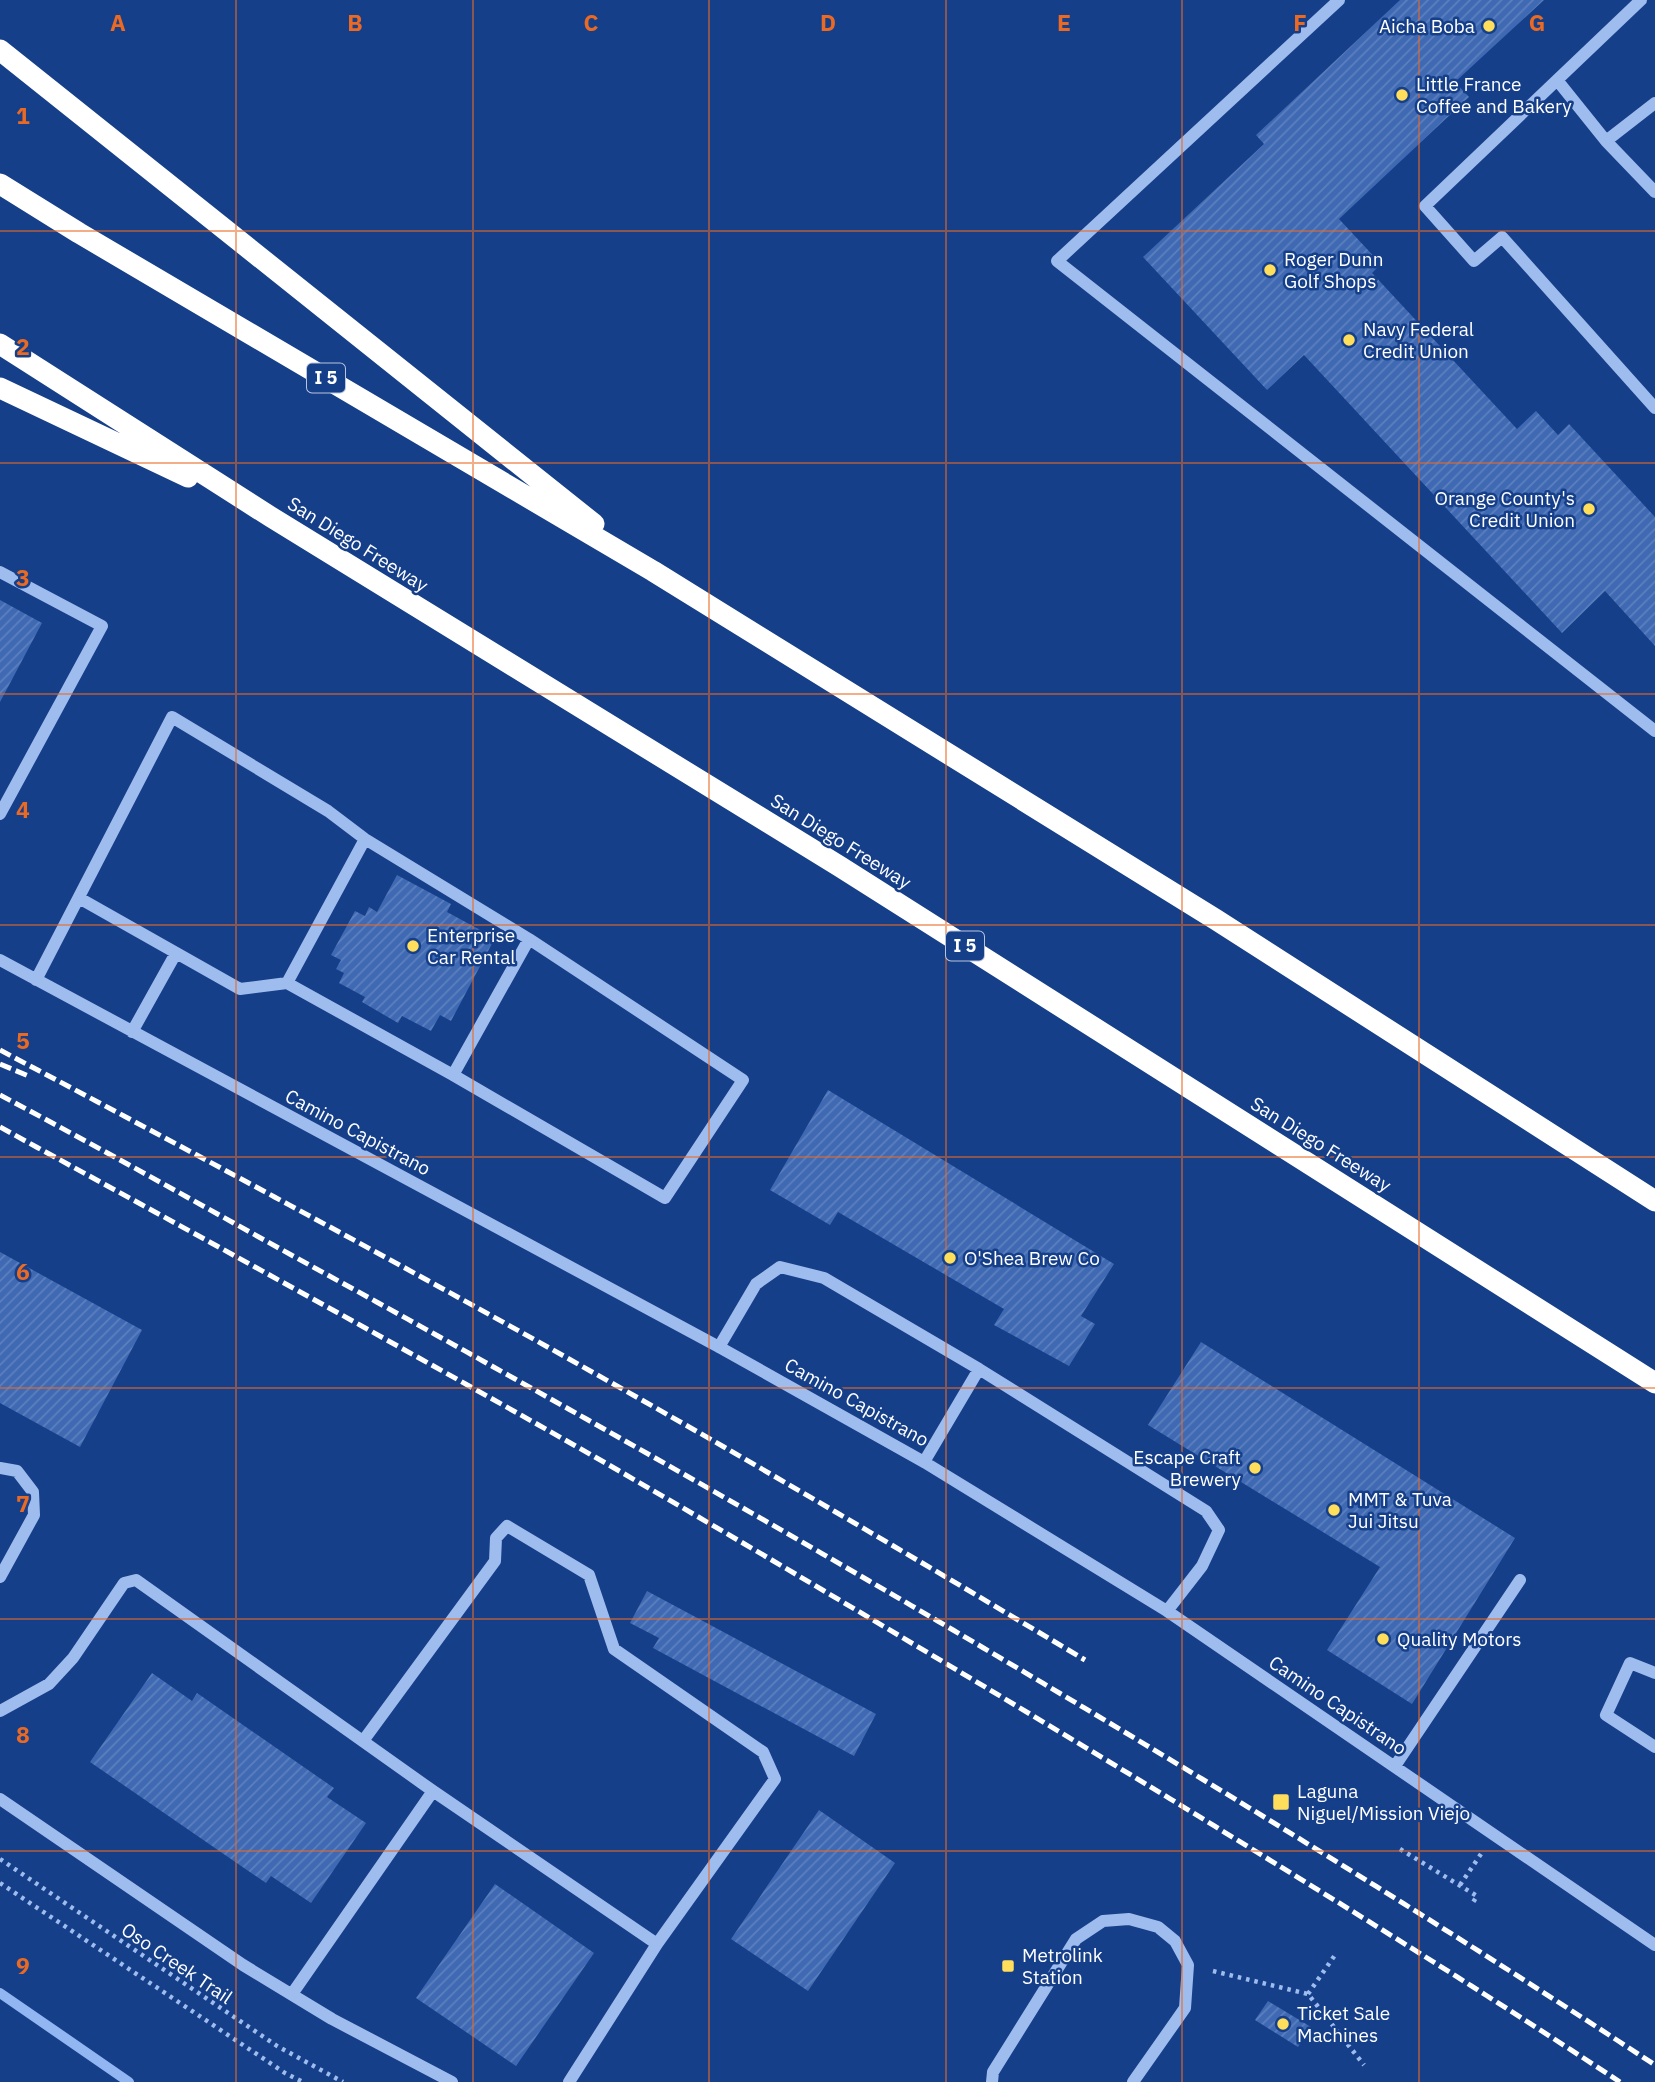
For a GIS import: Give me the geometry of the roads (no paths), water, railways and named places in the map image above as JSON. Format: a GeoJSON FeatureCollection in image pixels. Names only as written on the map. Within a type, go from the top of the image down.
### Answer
{"type":"FeatureCollection","features":[{"type":"Feature","properties":{"kind":"highway"},"geometry":{"type":"LineString","coordinates":[[0,50],[653,571]]}},
{"type":"Feature","properties":{"kind":"highway","name":"I 5"},"geometry":{"type":"LineString","coordinates":[[0,184],[653,571],[1215,919],[1655,1201]]}},
{"type":"Feature","properties":{"kind":"highway","name":"San Diego Freeway"},"geometry":{"type":"LineString","coordinates":[[0,344],[271,517],[839,866],[1655,1383]]}},
{"type":"Feature","properties":{"kind":"highway"},"geometry":{"type":"LineString","coordinates":[[0,388],[271,517]]}},
{"type":"Feature","properties":{"kind":"street"},"geometry":{"type":"LineString","coordinates":[[1339,0],[1056,261],[1655,731]]}},
{"type":"Feature","properties":{"kind":"street"},"geometry":{"type":"LineString","coordinates":[[1641,0],[1425,206],[1474,261],[1502,237],[1655,408]]}},
{"type":"Feature","properties":{"kind":"street"},"geometry":{"type":"LineString","coordinates":[[1557,80],[1606,141],[1655,192]]}},
{"type":"Feature","properties":{"kind":"street"},"geometry":{"type":"LineString","coordinates":[[1606,141],[1655,103]]}},
{"type":"Feature","properties":{"kind":"street"},"geometry":{"type":"LineString","coordinates":[[0,572],[102,626],[0,814]]}},
{"type":"Feature","properties":{"kind":"street"},"geometry":{"type":"LineString","coordinates":[[36,980],[172,717],[328,811],[365,839],[529,939],[743,1080],[665,1198],[453,1075],[287,983],[240,989],[79,898]]}},
{"type":"Feature","properties":{"kind":"street"},"geometry":{"type":"LineString","coordinates":[[287,983],[365,839]]}},
{"type":"Feature","properties":{"kind":"street"},"geometry":{"type":"LineString","coordinates":[[453,1075],[529,939]]}},
{"type":"Feature","properties":{"kind":"street"},"geometry":{"type":"LineString","coordinates":[[132,1032],[176,953]]}},
{"type":"Feature","properties":{"kind":"street","name":"Camino Capistrano"},"geometry":{"type":"LineString","coordinates":[[0,960],[719,1348],[924,1462],[1167,1611],[1655,1945]]}},
{"type":"Feature","properties":{"kind":"street"},"geometry":{"type":"LineString","coordinates":[[719,1348],[756,1284],[780,1267],[824,1278],[979,1369],[1206,1511],[1219,1530],[1202,1566],[1167,1611]]}},
{"type":"Feature","properties":{"kind":"street"},"geometry":{"type":"LineString","coordinates":[[924,1462],[979,1369]]}},
{"type":"Feature","properties":{"kind":"street"},"geometry":{"type":"LineString","coordinates":[[0,1468],[17,1471],[33,1492],[34,1515],[0,1577]]}},
{"type":"Feature","properties":{"kind":"street"},"geometry":{"type":"LineString","coordinates":[[363,1741],[495,1561],[496,1538],[508,1526],[589,1575],[614,1649],[763,1752],[775,1779],[657,1944],[569,2082]]}},
{"type":"Feature","properties":{"kind":"street"},"geometry":{"type":"LineString","coordinates":[[0,1711],[49,1684],[73,1658],[124,1583],[136,1580],[433,1791],[657,1944]]}},
{"type":"Feature","properties":{"kind":"street"},"geometry":{"type":"LineString","coordinates":[[1395,1766],[1520,1580]]}},
{"type":"Feature","properties":{"kind":"street"},"geometry":{"type":"LineString","coordinates":[[1655,1673],[1630,1662],[1606,1715],[1655,1747]]}},
{"type":"Feature","properties":{"kind":"street"},"geometry":{"type":"LineString","coordinates":[[292,1994],[433,1791]]}},
{"type":"Feature","properties":{"kind":"street"},"geometry":{"type":"LineString","coordinates":[[0,1799],[243,1965],[332,2020],[452,2082]]}},
{"type":"Feature","properties":{"kind":"street"},"geometry":{"type":"LineString","coordinates":[[992,2082],[993,2072],[1076,1939],[1103,1921],[1129,1919],[1158,1927],[1175,1941],[1188,1965],[1185,2008],[1133,2082]]}},
{"type":"Feature","properties":{"kind":"waterway"},"geometry":{"type":"LineString","coordinates":[[0,1993],[129,2082]]}},
{"type":"Feature","properties":{"kind":"railway"},"geometry":{"type":"LineString","coordinates":[[0,1050],[545,1345],[769,1473],[1085,1660]]}},
{"type":"Feature","properties":{"kind":"railway"},"geometry":{"type":"LineString","coordinates":[[0,1064],[31,1077]]}},
{"type":"Feature","properties":{"kind":"railway"},"geometry":{"type":"LineString","coordinates":[[0,1095],[520,1382],[849,1569],[1175,1762],[1336,1861],[1655,2065]]}},
{"type":"Feature","properties":{"kind":"railway"},"geometry":{"type":"LineString","coordinates":[[0,1127],[667,1498],[1093,1752],[1450,1972],[1620,2082]]}},
{"type":"Feature","properties":{"kind":"place","name":"Aicha Boba"},"geometry":{"type":"Point","coordinates":[1489,26]}},
{"type":"Feature","properties":{"kind":"place","name":"Little France Coffee and Bakery"},"geometry":{"type":"Point","coordinates":[1402,95]}},
{"type":"Feature","properties":{"kind":"place","name":"Roger Dunn Golf Shops"},"geometry":{"type":"Point","coordinates":[1270,270]}},
{"type":"Feature","properties":{"kind":"place","name":"Navy Federal Credit Union"},"geometry":{"type":"Point","coordinates":[1349,340]}},
{"type":"Feature","properties":{"kind":"place","name":"Orange County's Credit Union"},"geometry":{"type":"Point","coordinates":[1589,509]}},
{"type":"Feature","properties":{"kind":"place","name":"Enterprise Car Rental"},"geometry":{"type":"Point","coordinates":[413,946]}},
{"type":"Feature","properties":{"kind":"place","name":"O'Shea Brew Co"},"geometry":{"type":"Point","coordinates":[950,1258]}},
{"type":"Feature","properties":{"kind":"place","name":"Escape Craft Brewery"},"geometry":{"type":"Point","coordinates":[1255,1468]}},
{"type":"Feature","properties":{"kind":"place","name":"MMT & Tuva Jui Jitsu"},"geometry":{"type":"Point","coordinates":[1334,1510]}},
{"type":"Feature","properties":{"kind":"place","name":"Quality Motors"},"geometry":{"type":"Point","coordinates":[1383,1639]}},
{"type":"Feature","properties":{"kind":"place","name":"Laguna Niguel/Mission Viejo"},"geometry":{"type":"Point","coordinates":[1281,1802]}},
{"type":"Feature","properties":{"kind":"place","name":"Metrolink Station"},"geometry":{"type":"Point","coordinates":[1008,1966]}},
{"type":"Feature","properties":{"kind":"place","name":"Ticket Sale Machines"},"geometry":{"type":"Point","coordinates":[1283,2024]}}]}
